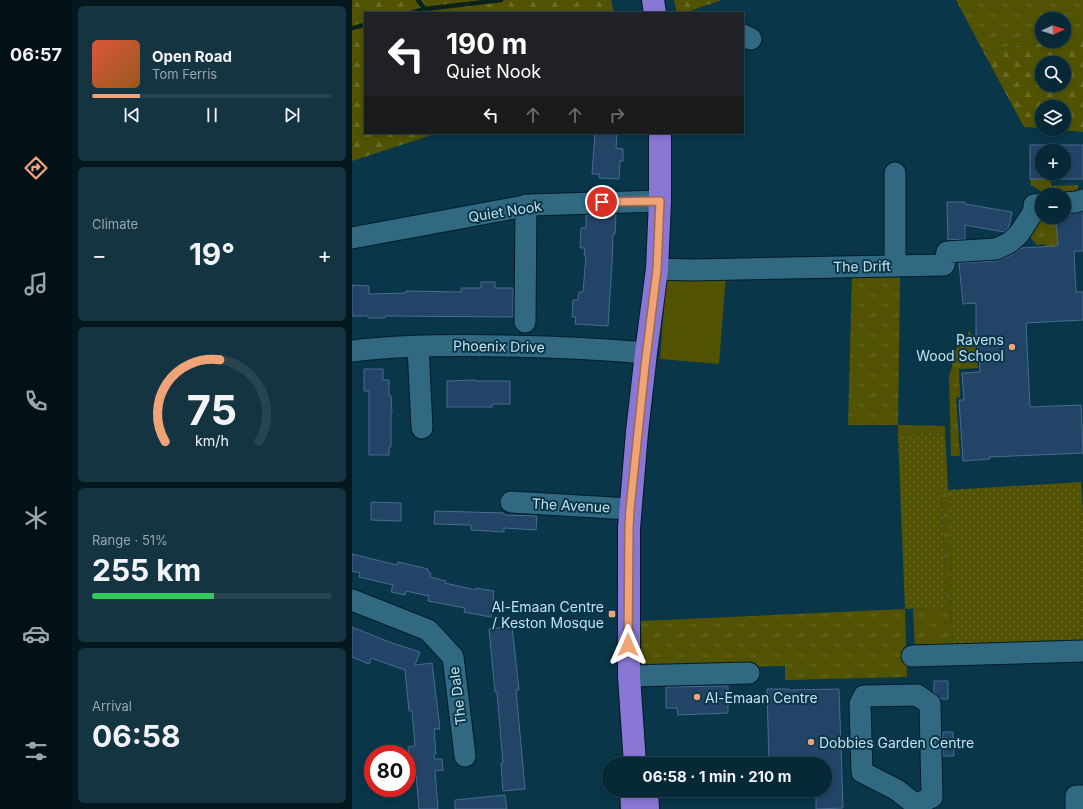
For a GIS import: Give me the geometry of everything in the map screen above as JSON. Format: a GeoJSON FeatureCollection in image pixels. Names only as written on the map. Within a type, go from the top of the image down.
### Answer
{"type":"FeatureCollection","features":[{"type":"Feature","properties":{"kind":"highway"},"geometry":{"type":"LineString","coordinates":[[653,0],[654,12]]}},
{"type":"Feature","properties":{"kind":"highway"},"geometry":{"type":"LineString","coordinates":[[635,757],[629,676],[629,528],[637,432],[657,269],[660,201],[660,134]]}},
{"type":"Feature","properties":{"kind":"highway"},"geometry":{"type":"LineString","coordinates":[[631,797],[632,809]]}},
{"type":"Feature","properties":{"kind":"highway"},"geometry":{"type":"LineString","coordinates":[[647,797],[648,809]]}},
{"type":"Feature","properties":{"kind":"street"},"geometry":{"type":"LineString","coordinates":[[895,173],[895,266]]}},
{"type":"Feature","properties":{"kind":"street"},"geometry":{"type":"LineString","coordinates":[[1071,202],[1083,200]]}},
{"type":"Feature","properties":{"kind":"street","name":"Quiet Nook"},"geometry":{"type":"LineString","coordinates":[[352,238],[526,205],[660,201]]}},
{"type":"Feature","properties":{"kind":"street"},"geometry":{"type":"LineString","coordinates":[[525,322],[526,205]]}},
{"type":"Feature","properties":{"kind":"street","name":"The Drift"},"geometry":{"type":"LineString","coordinates":[[657,269],[692,270],[944,265],[948,252],[996,249],[1009,243],[1019,234],[1035,210]]}},
{"type":"Feature","properties":{"kind":"street","name":"Phoenix Drive"},"geometry":{"type":"LineString","coordinates":[[352,351],[388,347],[442,345],[592,349],[646,353]]}},
{"type":"Feature","properties":{"kind":"street"},"geometry":{"type":"LineString","coordinates":[[418,346],[422,428]]}},
{"type":"Feature","properties":{"kind":"street","name":"The Avenue"},"geometry":{"type":"LineString","coordinates":[[511,502],[630,509]]}},
{"type":"Feature","properties":{"kind":"street","name":"The Dale"},"geometry":{"type":"LineString","coordinates":[[352,600],[428,630],[453,657],[465,756]]}},
{"type":"Feature","properties":{"kind":"street"},"geometry":{"type":"LineString","coordinates":[[912,656],[1083,651]]}},
{"type":"Feature","properties":{"kind":"street"},"geometry":{"type":"LineString","coordinates":[[629,676],[749,673]]}},
{"type":"Feature","properties":{"kind":"street"},"geometry":{"type":"LineString","coordinates":[[916,695],[930,704],[932,797],[916,807],[897,790],[862,772],[860,704],[864,696],[916,695]]}},
{"type":"Feature","properties":{"kind":"street"},"geometry":{"type":"LineString","coordinates":[[1076,809],[1076,796],[1083,796]]}},
{"type":"Feature","properties":{"kind":"green space"},"geometry":{"type":"Polygon","coordinates":[[[352,0],[611,0],[614,12],[364,12],[364,134],[435,134],[352,161],[352,0]]]}},
{"type":"Feature","properties":{"kind":"green space"},"geometry":{"type":"Polygon","coordinates":[[[674,0],[722,0],[687,12],[677,12],[674,0]]]}},
{"type":"Feature","properties":{"kind":"green space"},"geometry":{"type":"Polygon","coordinates":[[[956,0],[1083,0],[1083,37],[1071,39],[1071,12],[1035,12],[1035,44],[983,51],[956,0]]]}},
{"type":"Feature","properties":{"kind":"green space"},"geometry":{"type":"Polygon","coordinates":[[[1083,37],[1083,132],[1071,131],[1071,100],[1035,100],[1035,128],[1024,127],[983,51],[1035,44],[1035,48],[1071,48],[1071,39],[1083,37]]]}},
{"type":"Feature","properties":{"kind":"green space"},"geometry":{"type":"Polygon","coordinates":[[[1030,179],[1051,180],[1051,186],[1078,185],[1078,196],[1071,196],[1071,188],[1036,188],[1031,185],[1030,179]]]}},
{"type":"Feature","properties":{"kind":"green space"},"geometry":{"type":"Polygon","coordinates":[[[1037,224],[1056,224],[1058,245],[1047,247],[1044,244],[1037,245],[1028,235],[1037,224]]]}},
{"type":"Feature","properties":{"kind":"green space"},"geometry":{"type":"Polygon","coordinates":[[[726,275],[719,364],[660,359],[666,278],[726,275]]]}},
{"type":"Feature","properties":{"kind":"green space"},"geometry":{"type":"Polygon","coordinates":[[[852,276],[900,277],[898,425],[848,425],[852,276]]]}},
{"type":"Feature","properties":{"kind":"green space"},"geometry":{"type":"Polygon","coordinates":[[[968,330],[976,342],[976,348],[985,348],[986,362],[977,363],[978,368],[959,369],[960,397],[956,398],[960,456],[951,456],[949,376],[952,367],[952,356],[960,342],[969,341],[968,330]]]}},
{"type":"Feature","properties":{"kind":"green space"},"geometry":{"type":"Polygon","coordinates":[[[898,425],[945,426],[945,432],[898,435],[898,425]]]}},
{"type":"Feature","properties":{"kind":"green space"},"geometry":{"type":"Polygon","coordinates":[[[945,432],[948,490],[1081,482],[1083,512],[1083,640],[953,648],[949,570],[952,569],[947,490],[941,491],[947,608],[905,609],[898,435],[945,432]]]}},
{"type":"Feature","properties":{"kind":"green space"},"geometry":{"type":"Polygon","coordinates":[[[941,490],[948,490],[952,569],[949,570],[953,648],[915,650],[913,609],[947,607],[941,490]]]}},
{"type":"Feature","properties":{"kind":"green space"},"geometry":{"type":"Polygon","coordinates":[[[905,609],[907,677],[785,680],[785,666],[642,669],[641,621],[905,609]]]}},
{"type":"Feature","properties":{"kind":"building"},"geometry":{"type":"Polygon","coordinates":[[[595,134],[617,134],[616,148],[623,149],[623,161],[620,161],[619,179],[599,178],[599,174],[592,174],[595,134]]]}},
{"type":"Feature","properties":{"kind":"building"},"geometry":{"type":"Polygon","coordinates":[[[1030,145],[1035,145],[1035,179],[1030,179],[1030,145]]]}},
{"type":"Feature","properties":{"kind":"building"},"geometry":{"type":"Polygon","coordinates":[[[1071,145],[1083,145],[1083,179],[1071,179],[1071,145]]]}},
{"type":"Feature","properties":{"kind":"building"},"geometry":{"type":"Polygon","coordinates":[[[947,202],[965,202],[965,204],[1012,212],[1009,227],[1004,232],[965,225],[965,239],[948,240],[947,202]]]}},
{"type":"Feature","properties":{"kind":"building","name":"Ravens Wood School"},"geometry":{"type":"Polygon","coordinates":[[[1083,212],[1083,251],[1074,251],[1076,292],[1083,292],[1083,320],[1026,323],[1030,407],[1081,405],[1083,453],[989,457],[990,459],[963,461],[959,400],[964,400],[962,373],[980,372],[978,346],[976,346],[976,303],[963,304],[959,263],[997,261],[1014,254],[1021,248],[1058,246],[1056,224],[1071,224],[1071,214],[1083,212]]]}},
{"type":"Feature","properties":{"kind":"building"},"geometry":{"type":"Polygon","coordinates":[[[616,214],[615,234],[613,234],[608,326],[575,324],[576,317],[572,317],[573,300],[578,300],[579,292],[583,292],[586,255],[584,255],[585,248],[580,248],[581,228],[586,228],[586,215],[616,214]]]}},
{"type":"Feature","properties":{"kind":"building"},"geometry":{"type":"Polygon","coordinates":[[[481,282],[495,282],[495,288],[513,288],[513,317],[385,316],[385,318],[368,318],[368,316],[352,316],[352,285],[369,286],[369,294],[406,293],[406,291],[461,292],[461,288],[481,288],[481,282]]]}},
{"type":"Feature","properties":{"kind":"building"},"geometry":{"type":"Polygon","coordinates":[[[364,369],[383,369],[383,380],[389,380],[389,396],[391,396],[392,413],[391,447],[389,447],[389,455],[369,455],[369,391],[364,391],[364,369]]]}},
{"type":"Feature","properties":{"kind":"building"},"geometry":{"type":"Polygon","coordinates":[[[447,381],[510,381],[510,404],[492,404],[492,407],[447,407],[447,381]]]}},
{"type":"Feature","properties":{"kind":"building"},"geometry":{"type":"Polygon","coordinates":[[[371,502],[401,503],[401,521],[371,520],[371,502]]]}},
{"type":"Feature","properties":{"kind":"building"},"geometry":{"type":"Polygon","coordinates":[[[435,511],[504,513],[504,515],[537,516],[536,530],[504,528],[504,532],[471,530],[471,525],[434,524],[435,511]]]}},
{"type":"Feature","properties":{"kind":"building"},"geometry":{"type":"Polygon","coordinates":[[[352,554],[397,565],[398,562],[428,569],[428,572],[431,573],[430,577],[446,581],[445,583],[476,590],[476,588],[494,591],[491,617],[464,612],[465,608],[428,601],[429,596],[406,591],[405,595],[391,592],[393,585],[359,577],[360,573],[352,571],[352,554]]]}},
{"type":"Feature","properties":{"kind":"building"},"geometry":{"type":"Polygon","coordinates":[[[512,626],[519,690],[516,690],[525,789],[503,791],[501,763],[503,763],[497,692],[495,692],[489,629],[512,626]]]}},
{"type":"Feature","properties":{"kind":"building"},"geometry":{"type":"Polygon","coordinates":[[[352,627],[392,643],[420,652],[415,665],[432,663],[440,729],[434,729],[436,754],[434,754],[434,759],[442,759],[443,770],[435,771],[438,809],[419,809],[416,773],[416,745],[412,711],[409,711],[405,670],[371,658],[369,664],[352,657],[352,627]]]}},
{"type":"Feature","properties":{"kind":"building"},"geometry":{"type":"Polygon","coordinates":[[[934,681],[948,681],[948,699],[941,699],[934,692],[934,681]]]}},
{"type":"Feature","properties":{"kind":"building","name":"Al-Emaan Centre"},"geometry":{"type":"Polygon","coordinates":[[[728,686],[728,713],[678,715],[677,708],[666,708],[666,687],[728,686]]]}},
{"type":"Feature","properties":{"kind":"building"},"geometry":{"type":"Polygon","coordinates":[[[767,689],[839,689],[843,808],[816,809],[816,797],[832,797],[832,757],[769,757],[767,689]]]}},
{"type":"Feature","properties":{"kind":"building"},"geometry":{"type":"Polygon","coordinates":[[[943,732],[953,732],[954,756],[943,756],[943,732]]]}},
{"type":"Feature","properties":{"kind":"building"},"geometry":{"type":"Polygon","coordinates":[[[505,795],[507,809],[455,809],[455,800],[505,795]]]}},
{"type":"Feature","properties":{"kind":"waterway"},"geometry":{"type":"LineString","coordinates":[[418,0],[425,9]]}},
{"type":"Feature","properties":{"kind":"waterway"},"geometry":{"type":"LineString","coordinates":[[414,12],[425,9],[501,0]]}},
{"type":"Feature","properties":{"kind":"waterway"},"geometry":{"type":"LineString","coordinates":[[352,28],[364,25]]}},
{"type":"Feature","properties":{"kind":"place","name":"Ravens Wood School"},"geometry":{"type":"Point","coordinates":[1012,347]}},
{"type":"Feature","properties":{"kind":"place","name":"Al-Emaan Centre / Keston Mosque"},"geometry":{"type":"Point","coordinates":[612,614]}},
{"type":"Feature","properties":{"kind":"place","name":"Al-Emaan Centre"},"geometry":{"type":"Point","coordinates":[697,697]}},
{"type":"Feature","properties":{"kind":"place","name":"Dobbies Garden Centre"},"geometry":{"type":"Point","coordinates":[811,742]}},
{"type":"Feature","properties":{"kind":"route"},"geometry":{"type":"LineString","coordinates":[[602,202],[660,201],[657,269],[637,432],[630,509],[628,645]]}}]}
